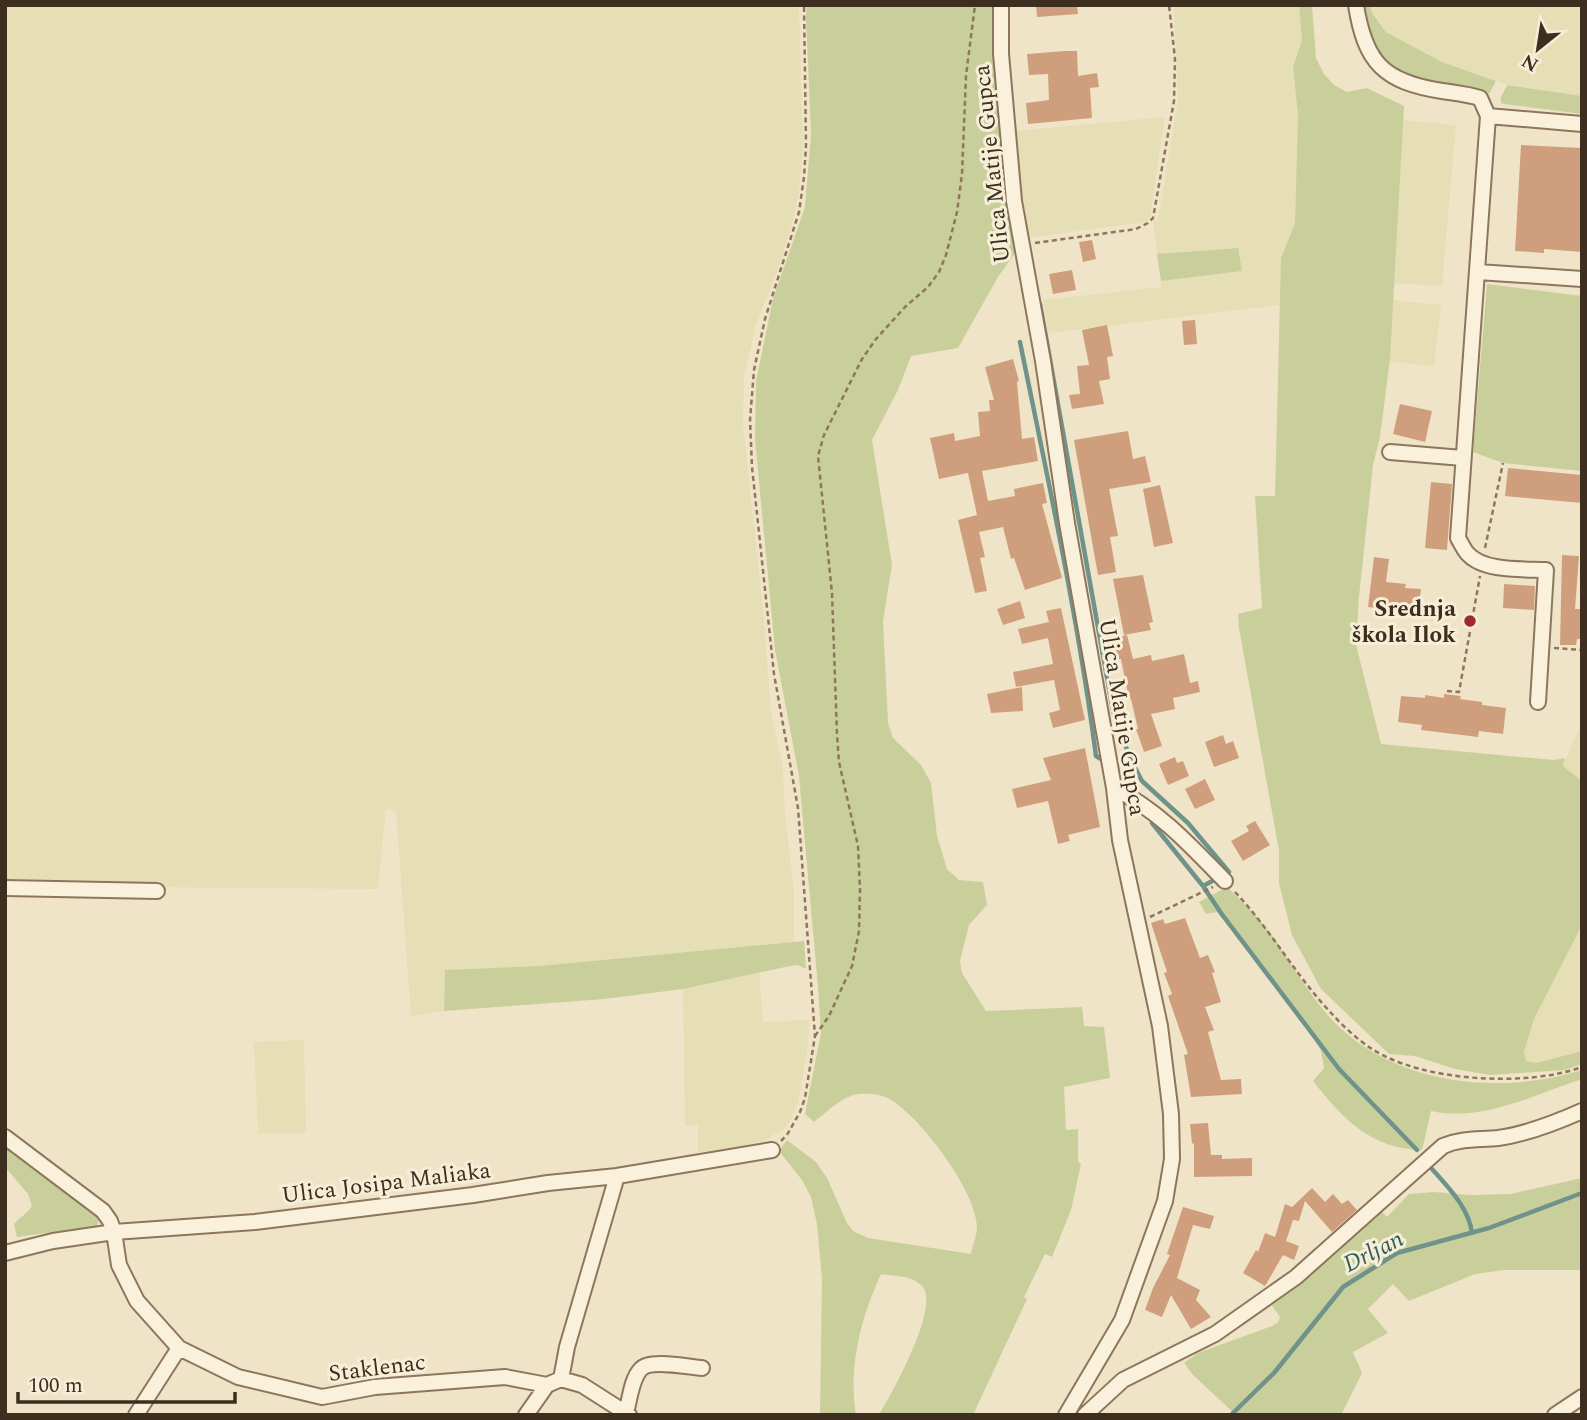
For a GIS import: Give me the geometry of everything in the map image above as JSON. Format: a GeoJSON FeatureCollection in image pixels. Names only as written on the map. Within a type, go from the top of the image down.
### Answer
{"type":"FeatureCollection","features":[{"type":"Feature","properties":{"kind":"street","name":"Ulica Matije Gupca"},"geometry":{"type":"LineString","coordinates":[[1001,5],[1001,54],[1009,165],[1021,245],[1043,361],[1067,523],[1114,788],[1120,840],[1160,1026],[1171,1114],[1172,1159],[1165,1201],[1122,1320],[1066,1415]]}},
{"type":"Feature","properties":{"kind":"street"},"geometry":{"type":"LineString","coordinates":[[1356,5],[1360,34],[1372,58],[1383,69],[1401,82],[1480,98],[1488,116],[1458,538],[1468,554],[1483,562],[1516,569],[1546,570],[1538,702]]}},
{"type":"Feature","properties":{"kind":"street"},"geometry":{"type":"LineString","coordinates":[[1488,116],[1582,124]]}},
{"type":"Feature","properties":{"kind":"street"},"geometry":{"type":"LineString","coordinates":[[1478,272],[1582,279]]}},
{"type":"Feature","properties":{"kind":"street"},"geometry":{"type":"LineString","coordinates":[[1390,452],[1463,458]]}},
{"type":"Feature","properties":{"kind":"street"},"geometry":{"type":"LineString","coordinates":[[1114,788],[1136,800],[1174,828],[1225,881]]}},
{"type":"Feature","properties":{"kind":"street"},"geometry":{"type":"LineString","coordinates":[[5,888],[157,891]]}},
{"type":"Feature","properties":{"kind":"street"},"geometry":{"type":"LineString","coordinates":[[1085,1415],[1123,1380],[1215,1335],[1296,1277],[1443,1146],[1454,1141],[1535,1130],[1582,1111]]}},
{"type":"Feature","properties":{"kind":"street"},"geometry":{"type":"LineString","coordinates":[[5,1137],[103,1211],[114,1232]]}},
{"type":"Feature","properties":{"kind":"street","name":"Ulica Josipa Maliaka"},"geometry":{"type":"LineString","coordinates":[[5,1253],[53,1241],[114,1232],[255,1222],[473,1195],[617,1176],[772,1150]]}},
{"type":"Feature","properties":{"kind":"street"},"geometry":{"type":"LineString","coordinates":[[561,1379],[566,1348],[617,1176]]}},
{"type":"Feature","properties":{"kind":"street","name":"Staklenac"},"geometry":{"type":"LineString","coordinates":[[114,1232],[119,1265],[137,1301],[179,1348],[238,1377],[322,1397],[376,1388],[505,1377],[547,1385]]}},
{"type":"Feature","properties":{"kind":"street"},"geometry":{"type":"LineString","coordinates":[[136,1415],[179,1348]]}},
{"type":"Feature","properties":{"kind":"street"},"geometry":{"type":"LineString","coordinates":[[526,1415],[547,1385],[561,1379],[582,1385],[628,1413],[635,1379],[640,1369],[649,1363],[702,1368]]}},
{"type":"Feature","properties":{"kind":"street"},"geometry":{"type":"LineString","coordinates":[[1555,1415],[1582,1397]]}},
{"type":"Feature","properties":{"kind":"path"},"geometry":{"type":"LineString","coordinates":[[772,1150],[788,1135],[800,1112],[805,1098],[815,1035],[803,847],[790,755],[774,674],[752,467],[750,420],[754,370],[765,319],[799,212],[804,177],[804,5]]}},
{"type":"Feature","properties":{"kind":"path"},"geometry":{"type":"LineString","coordinates":[[815,1035],[829,1016],[852,966],[859,931],[860,889],[859,846],[839,762],[836,735],[832,593],[818,456],[828,425],[862,359],[897,315],[928,287],[939,272],[946,255],[957,212],[962,174],[966,76],[975,5]]}},
{"type":"Feature","properties":{"kind":"path"},"geometry":{"type":"LineString","coordinates":[[1021,245],[1136,229],[1153,218],[1174,101],[1175,59],[1169,5]]}},
{"type":"Feature","properties":{"kind":"path"},"geometry":{"type":"LineString","coordinates":[[1447,691],[1459,692],[1503,463]]}},
{"type":"Feature","properties":{"kind":"path"},"geometry":{"type":"LineString","coordinates":[[1541,647],[1582,650]]}},
{"type":"Feature","properties":{"kind":"path"},"geometry":{"type":"LineString","coordinates":[[1225,881],[1256,915],[1332,1014],[1373,1050],[1409,1065],[1468,1078],[1514,1079],[1566,1073],[1582,1067]]}},
{"type":"Feature","properties":{"kind":"path"},"geometry":{"type":"LineString","coordinates":[[1137,922],[1209,889]]}},
{"type":"Feature","properties":{"kind":"shaded area"},"geometry":{"type":"Polygon","coordinates":[[[5,5],[799,5],[803,147],[799,192],[780,264],[756,325],[744,376],[743,425],[763,609],[771,713],[783,767],[785,815],[794,890],[794,942],[539,966],[445,970],[444,1011],[411,1016],[396,811],[386,809],[378,889],[5,886],[5,5]]]}},
{"type":"Feature","properties":{"kind":"shaded area"},"geometry":{"type":"Polygon","coordinates":[[[1174,5],[1299,5],[1302,40],[1293,67],[1298,115],[1295,223],[1281,258],[1281,305],[1049,333],[1043,300],[1161,287],[1161,281],[1241,271],[1237,248],[1157,254],[1153,221],[1158,219],[1178,100],[1174,5]]]}},
{"type":"Feature","properties":{"kind":"shaded area"},"geometry":{"type":"Polygon","coordinates":[[[1370,5],[1582,5],[1582,96],[1509,85],[1442,62],[1386,32],[1372,13],[1370,5]]]}},
{"type":"Feature","properties":{"kind":"shaded area"},"geometry":{"type":"Polygon","coordinates":[[[1165,117],[1150,217],[1146,222],[1026,238],[1016,131],[1165,117]]]}},
{"type":"Feature","properties":{"kind":"shaded area"},"geometry":{"type":"Polygon","coordinates":[[[1403,120],[1456,125],[1442,286],[1393,283],[1403,120]]]}},
{"type":"Feature","properties":{"kind":"shaded area"},"geometry":{"type":"Polygon","coordinates":[[[1392,300],[1441,305],[1434,366],[1390,362],[1392,300]]]}},
{"type":"Feature","properties":{"kind":"shaded area"},"geometry":{"type":"Polygon","coordinates":[[[1582,723],[1582,781],[1563,766],[1582,723]]]}},
{"type":"Feature","properties":{"kind":"shaded area"},"geometry":{"type":"Polygon","coordinates":[[[1582,925],[1582,1051],[1536,1063],[1526,1061],[1524,1053],[1534,1019],[1582,925]]]}},
{"type":"Feature","properties":{"kind":"shaded area"},"geometry":{"type":"Polygon","coordinates":[[[759,972],[763,1022],[809,1020],[808,1045],[798,1103],[784,1129],[752,1148],[698,1152],[698,1125],[685,1126],[683,989],[759,972]]]}},
{"type":"Feature","properties":{"kind":"shaded area"},"geometry":{"type":"Polygon","coordinates":[[[304,1040],[306,1133],[258,1134],[254,1042],[304,1040]]]}},
{"type":"Feature","properties":{"kind":"green space"},"geometry":{"type":"Polygon","coordinates":[[[807,5],[997,5],[1000,163],[1015,253],[998,277],[958,348],[911,356],[898,390],[872,440],[892,565],[883,621],[888,723],[893,738],[921,765],[931,783],[937,836],[947,869],[959,880],[983,882],[987,905],[969,925],[960,961],[962,973],[986,1011],[1082,1007],[1084,1026],[1104,1027],[1110,1078],[1064,1087],[1066,1130],[1078,1129],[1078,1161],[1081,1164],[1071,1210],[1052,1257],[1045,1254],[1024,1297],[1027,1299],[973,1415],[879,1415],[920,1330],[926,1296],[918,1282],[881,1274],[858,1343],[854,1378],[856,1415],[820,1415],[822,1279],[817,1224],[811,1197],[802,1180],[779,1151],[787,1140],[816,1162],[827,1178],[853,1231],[868,1238],[971,1254],[977,1228],[968,1195],[945,1157],[903,1109],[884,1096],[863,1094],[841,1101],[814,1122],[805,1114],[821,1033],[818,987],[799,776],[775,650],[755,439],[756,381],[773,299],[805,207],[811,134],[807,5]]]}},
{"type":"Feature","properties":{"kind":"green space"},"geometry":{"type":"Polygon","coordinates":[[[1299,5],[1312,5],[1316,58],[1324,74],[1334,85],[1347,92],[1367,88],[1404,106],[1390,359],[1380,437],[1373,465],[1356,645],[1381,744],[1554,760],[1565,758],[1563,766],[1582,781],[1582,925],[1534,1019],[1524,1052],[1526,1061],[1536,1063],[1582,1051],[1582,1064],[1565,1070],[1490,1075],[1455,1069],[1415,1056],[1389,1054],[1321,989],[1292,935],[1279,883],[1279,851],[1238,614],[1262,608],[1255,496],[1275,496],[1281,258],[1295,223],[1298,115],[1293,67],[1302,40],[1299,5]]]}},
{"type":"Feature","properties":{"kind":"green space"},"geometry":{"type":"Polygon","coordinates":[[[1363,5],[1370,5],[1372,13],[1386,32],[1442,62],[1496,81],[1489,94],[1482,90],[1450,87],[1416,79],[1387,64],[1376,53],[1368,38],[1363,5]]]}},
{"type":"Feature","properties":{"kind":"green space"},"geometry":{"type":"Polygon","coordinates":[[[1507,85],[1582,96],[1582,114],[1501,103],[1507,85]]]}},
{"type":"Feature","properties":{"kind":"green space"},"geometry":{"type":"Polygon","coordinates":[[[1238,248],[1242,271],[1161,281],[1157,254],[1238,248]]]}},
{"type":"Feature","properties":{"kind":"green space"},"geometry":{"type":"Polygon","coordinates":[[[1487,284],[1582,296],[1582,471],[1503,463],[1473,452],[1487,284]]]}},
{"type":"Feature","properties":{"kind":"green space"},"geometry":{"type":"Polygon","coordinates":[[[1227,887],[1269,931],[1309,991],[1333,1021],[1358,1043],[1386,1059],[1417,1071],[1483,1083],[1550,1078],[1582,1070],[1582,1079],[1489,1110],[1470,1113],[1431,1111],[1422,1150],[1404,1148],[1373,1138],[1347,1119],[1313,1081],[1324,1068],[1321,1051],[1309,1031],[1217,912],[1206,914],[1199,902],[1227,887]]]}},
{"type":"Feature","properties":{"kind":"green space"},"geometry":{"type":"Polygon","coordinates":[[[804,941],[806,969],[798,965],[790,966],[683,989],[604,999],[444,1011],[445,970],[539,966],[804,941]]]}},
{"type":"Feature","properties":{"kind":"green space"},"geometry":{"type":"Polygon","coordinates":[[[5,1141],[100,1215],[97,1226],[17,1237],[14,1224],[32,1206],[28,1194],[5,1167],[5,1141]]]}},
{"type":"Feature","properties":{"kind":"green space"},"geometry":{"type":"Polygon","coordinates":[[[1582,1178],[1582,1270],[1504,1270],[1475,1274],[1409,1301],[1393,1284],[1368,1309],[1388,1333],[1353,1352],[1362,1373],[1341,1415],[1236,1415],[1193,1375],[1184,1363],[1198,1353],[1278,1322],[1280,1317],[1271,1304],[1378,1208],[1387,1217],[1409,1194],[1510,1194],[1582,1178]]]}},
{"type":"Feature","properties":{"kind":"building"},"geometry":{"type":"Polygon","coordinates":[[[1036,5],[1077,5],[1078,14],[1037,17],[1036,5]]]}},
{"type":"Feature","properties":{"kind":"building"},"geometry":{"type":"Polygon","coordinates":[[[1077,51],[1078,76],[1097,73],[1099,87],[1090,88],[1092,118],[1028,124],[1026,103],[1049,100],[1048,74],[1029,75],[1027,54],[1077,51]]]}},
{"type":"Feature","properties":{"kind":"building"},"geometry":{"type":"Polygon","coordinates":[[[1521,145],[1582,148],[1582,252],[1544,249],[1544,253],[1515,251],[1521,145]]]}},
{"type":"Feature","properties":{"kind":"building"},"geometry":{"type":"Polygon","coordinates":[[[1092,240],[1096,259],[1083,262],[1079,242],[1092,240]]]}},
{"type":"Feature","properties":{"kind":"building"},"geometry":{"type":"Polygon","coordinates":[[[1072,270],[1076,290],[1053,294],[1049,274],[1072,270]]]}},
{"type":"Feature","properties":{"kind":"building"},"geometry":{"type":"Polygon","coordinates":[[[1195,320],[1197,344],[1184,345],[1182,321],[1195,320]]]}},
{"type":"Feature","properties":{"kind":"building"},"geometry":{"type":"Polygon","coordinates":[[[1107,325],[1113,356],[1107,357],[1110,379],[1099,381],[1104,404],[1072,409],[1069,395],[1080,394],[1077,366],[1089,365],[1082,330],[1107,325]]]}},
{"type":"Feature","properties":{"kind":"building"},"geometry":{"type":"Polygon","coordinates":[[[1013,359],[1019,381],[1022,439],[1034,437],[1038,461],[982,471],[988,501],[1015,496],[1014,489],[1043,483],[1047,503],[1042,504],[1062,578],[1025,590],[1014,558],[1011,559],[1003,527],[979,532],[985,557],[980,558],[987,591],[975,593],[958,520],[977,515],[968,473],[939,479],[930,438],[954,433],[955,441],[980,436],[978,412],[990,411],[989,400],[994,400],[985,367],[1013,359]]]}},
{"type":"Feature","properties":{"kind":"building"},"geometry":{"type":"Polygon","coordinates":[[[1400,404],[1432,411],[1425,442],[1393,434],[1400,404]]]}},
{"type":"Feature","properties":{"kind":"building"},"geometry":{"type":"Polygon","coordinates":[[[1128,431],[1133,459],[1145,456],[1151,482],[1109,489],[1118,536],[1110,537],[1116,572],[1098,575],[1074,440],[1128,431]]]}},
{"type":"Feature","properties":{"kind":"building"},"geometry":{"type":"Polygon","coordinates":[[[1508,468],[1582,475],[1582,503],[1505,496],[1508,468]]]}},
{"type":"Feature","properties":{"kind":"building"},"geometry":{"type":"Polygon","coordinates":[[[1431,482],[1452,484],[1447,550],[1425,548],[1431,482]]]}},
{"type":"Feature","properties":{"kind":"building"},"geometry":{"type":"Polygon","coordinates":[[[1160,485],[1173,543],[1154,547],[1143,489],[1160,485]]]}},
{"type":"Feature","properties":{"kind":"building"},"geometry":{"type":"Polygon","coordinates":[[[1562,555],[1579,556],[1575,609],[1582,609],[1581,639],[1577,639],[1576,645],[1560,645],[1562,555]]]}},
{"type":"Feature","properties":{"kind":"building"},"geometry":{"type":"Polygon","coordinates":[[[1374,557],[1389,559],[1386,582],[1406,584],[1405,588],[1421,589],[1418,613],[1368,607],[1374,557]]]}},
{"type":"Feature","properties":{"kind":"building"},"geometry":{"type":"Polygon","coordinates":[[[1143,575],[1153,622],[1149,623],[1151,630],[1124,635],[1113,579],[1143,575]]]}},
{"type":"Feature","properties":{"kind":"building"},"geometry":{"type":"Polygon","coordinates":[[[1504,584],[1535,586],[1534,610],[1503,608],[1504,584]]]}},
{"type":"Feature","properties":{"kind":"building"},"geometry":{"type":"Polygon","coordinates":[[[1020,601],[1025,618],[1003,625],[997,609],[1020,601]]]}},
{"type":"Feature","properties":{"kind":"building"},"geometry":{"type":"Polygon","coordinates":[[[1061,608],[1085,720],[1053,728],[1049,713],[1060,710],[1054,680],[1016,687],[1013,672],[1053,664],[1048,638],[1022,644],[1018,629],[1049,622],[1046,611],[1061,608]]]}},
{"type":"Feature","properties":{"kind":"building"},"geometry":{"type":"Polygon","coordinates":[[[1127,635],[1133,659],[1151,655],[1152,661],[1184,654],[1190,683],[1198,681],[1200,692],[1173,698],[1175,709],[1151,714],[1162,746],[1144,752],[1136,729],[1121,659],[1114,660],[1110,639],[1127,635]]]}},
{"type":"Feature","properties":{"kind":"building"},"geometry":{"type":"Polygon","coordinates":[[[1022,687],[1023,711],[991,713],[987,694],[1022,687]]]}},
{"type":"Feature","properties":{"kind":"building"},"geometry":{"type":"Polygon","coordinates":[[[1444,694],[1482,702],[1482,705],[1506,708],[1503,734],[1479,731],[1478,737],[1421,730],[1422,725],[1398,722],[1401,696],[1425,698],[1425,695],[1444,698],[1444,694]]]}},
{"type":"Feature","properties":{"kind":"building"},"geometry":{"type":"Polygon","coordinates":[[[1223,735],[1226,744],[1233,741],[1239,758],[1214,767],[1205,742],[1223,735]]]}},
{"type":"Feature","properties":{"kind":"building"},"geometry":{"type":"Polygon","coordinates":[[[1085,748],[1100,827],[1068,835],[1070,841],[1058,844],[1048,801],[1017,808],[1012,789],[1051,780],[1043,758],[1085,748]]]}},
{"type":"Feature","properties":{"kind":"building"},"geometry":{"type":"Polygon","coordinates":[[[1175,757],[1177,763],[1183,761],[1189,776],[1168,785],[1159,764],[1175,757]]]}},
{"type":"Feature","properties":{"kind":"building"},"geometry":{"type":"Polygon","coordinates":[[[1205,779],[1215,800],[1195,809],[1185,789],[1205,779]]]}},
{"type":"Feature","properties":{"kind":"building"},"geometry":{"type":"Polygon","coordinates":[[[1255,821],[1270,845],[1243,861],[1231,841],[1249,831],[1246,826],[1255,821]]]}},
{"type":"Feature","properties":{"kind":"building"},"geometry":{"type":"Polygon","coordinates":[[[1185,918],[1200,958],[1208,955],[1215,972],[1212,973],[1221,1002],[1205,1007],[1214,1030],[1208,1032],[1221,1080],[1241,1079],[1242,1094],[1191,1097],[1184,1055],[1188,1054],[1168,996],[1172,994],[1164,973],[1167,972],[1151,923],[1163,919],[1165,924],[1185,918]]]}},
{"type":"Feature","properties":{"kind":"building"},"geometry":{"type":"Polygon","coordinates":[[[1208,1123],[1211,1155],[1222,1155],[1222,1159],[1252,1158],[1252,1176],[1194,1177],[1194,1143],[1192,1144],[1190,1124],[1208,1123]]]}},
{"type":"Feature","properties":{"kind":"building"},"geometry":{"type":"Polygon","coordinates":[[[1312,1188],[1325,1202],[1333,1194],[1342,1204],[1348,1200],[1357,1210],[1332,1232],[1305,1201],[1299,1221],[1293,1220],[1286,1241],[1299,1246],[1294,1260],[1283,1255],[1265,1286],[1243,1273],[1256,1250],[1258,1252],[1265,1233],[1275,1237],[1285,1204],[1292,1207],[1312,1188]]]}},
{"type":"Feature","properties":{"kind":"building"},"geometry":{"type":"Polygon","coordinates":[[[1183,1207],[1214,1216],[1210,1229],[1193,1225],[1177,1278],[1200,1290],[1196,1300],[1211,1317],[1191,1329],[1171,1295],[1162,1317],[1145,1310],[1170,1255],[1167,1254],[1183,1207]]]}},
{"type":"Feature","properties":{"kind":"waterway"},"geometry":{"type":"LineString","coordinates":[[1040,304],[1113,711],[1130,758],[1142,781],[1188,823],[1229,872],[1225,873]]}},
{"type":"Feature","properties":{"kind":"waterway"},"geometry":{"type":"LineString","coordinates":[[1020,342],[1071,600],[1096,756],[1101,759]]}},
{"type":"Feature","properties":{"kind":"waterway"},"geometry":{"type":"LineString","coordinates":[[1152,823],[1203,886],[1339,1069],[1417,1150]]}},
{"type":"Feature","properties":{"kind":"waterway"},"geometry":{"type":"LineString","coordinates":[[1203,886],[1216,879]]}},
{"type":"Feature","properties":{"kind":"waterway"},"geometry":{"type":"LineString","coordinates":[[1432,1169],[1462,1207],[1472,1233]]}},
{"type":"Feature","properties":{"kind":"waterway","name":"Drljan"},"geometry":{"type":"LineString","coordinates":[[1231,1415],[1274,1373],[1343,1287],[1397,1253],[1489,1228],[1582,1193]]}},
{"type":"Feature","properties":{"kind":"place","name":"Srednja škola Ilok"},"geometry":{"type":"Point","coordinates":[1470,621]}}]}
